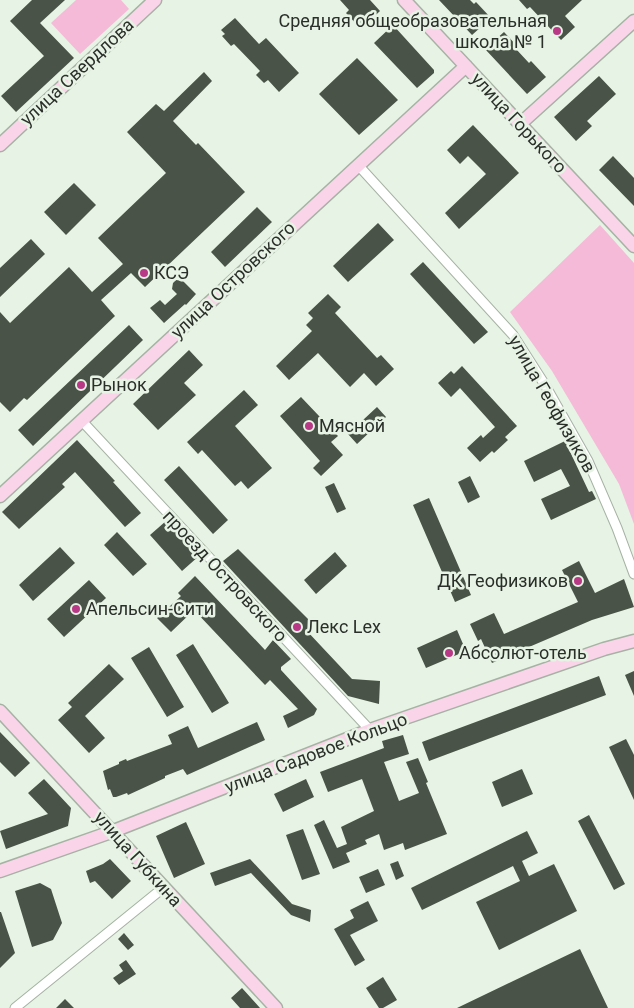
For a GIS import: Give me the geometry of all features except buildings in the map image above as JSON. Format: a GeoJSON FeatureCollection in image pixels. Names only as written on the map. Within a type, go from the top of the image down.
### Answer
{"type":"FeatureCollection","features":[{"type":"Feature","properties":{"kind":"street","name":"улица Свердлова"},"geometry":{"type":"LineString","coordinates":[[0,145],[155,0]]}},
{"type":"Feature","properties":{"kind":"street","name":"улица Горького"},"geometry":{"type":"LineString","coordinates":[[404,0],[634,246]]}},
{"type":"Feature","properties":{"kind":"street"},"geometry":{"type":"LineString","coordinates":[[520,124],[634,21]]}},
{"type":"Feature","properties":{"kind":"street","name":"улица Островского"},"geometry":{"type":"LineString","coordinates":[[0,496],[466,66]]}},
{"type":"Feature","properties":{"kind":"street","name":"улица Геофизиков"},"geometry":{"type":"LineString","coordinates":[[358,165],[513,335],[545,385],[588,461],[617,528],[634,574]]}},
{"type":"Feature","properties":{"kind":"street","name":"проезд Островского"},"geometry":{"type":"LineString","coordinates":[[81,420],[370,730]]}},
{"type":"Feature","properties":{"kind":"street","name":"улица Садовое Кольцо"},"geometry":{"type":"LineString","coordinates":[[0,871],[111,832],[370,730],[604,649],[634,641]]}},
{"type":"Feature","properties":{"kind":"street","name":"улица Губкина"},"geometry":{"type":"LineString","coordinates":[[0,711],[276,1008]]}},
{"type":"Feature","properties":{"kind":"street"},"geometry":{"type":"LineString","coordinates":[[15,1008],[163,888]]}},
{"type":"Feature","properties":{"kind":"shaded area"},"geometry":{"type":"Polygon","coordinates":[[[76,0],[121,0],[129,9],[80,54],[51,23],[76,0]]]}},
{"type":"Feature","properties":{"kind":"shaded area"},"geometry":{"type":"Polygon","coordinates":[[[600,225],[634,263],[634,524],[619,484],[552,371],[510,312],[600,225]]]}},
{"type":"Feature","properties":{"kind":"place","name":"Средняя общеобразовательная школа № 1"},"geometry":{"type":"Point","coordinates":[557,31]}},
{"type":"Feature","properties":{"kind":"place","name":"КСЭ"},"geometry":{"type":"Point","coordinates":[144,273]}},
{"type":"Feature","properties":{"kind":"place","name":"Рынок"},"geometry":{"type":"Point","coordinates":[81,385]}},
{"type":"Feature","properties":{"kind":"place","name":"Мясной"},"geometry":{"type":"Point","coordinates":[309,426]}},
{"type":"Feature","properties":{"kind":"place","name":"ДК Геофизиков"},"geometry":{"type":"Point","coordinates":[578,581]}},
{"type":"Feature","properties":{"kind":"place","name":"Апельсин-Сити"},"geometry":{"type":"Point","coordinates":[76,609]}},
{"type":"Feature","properties":{"kind":"place","name":"Лекс Lex"},"geometry":{"type":"Point","coordinates":[297,627]}},
{"type":"Feature","properties":{"kind":"place","name":"Абсолют-отель"},"geometry":{"type":"Point","coordinates":[449,653]}}]}
